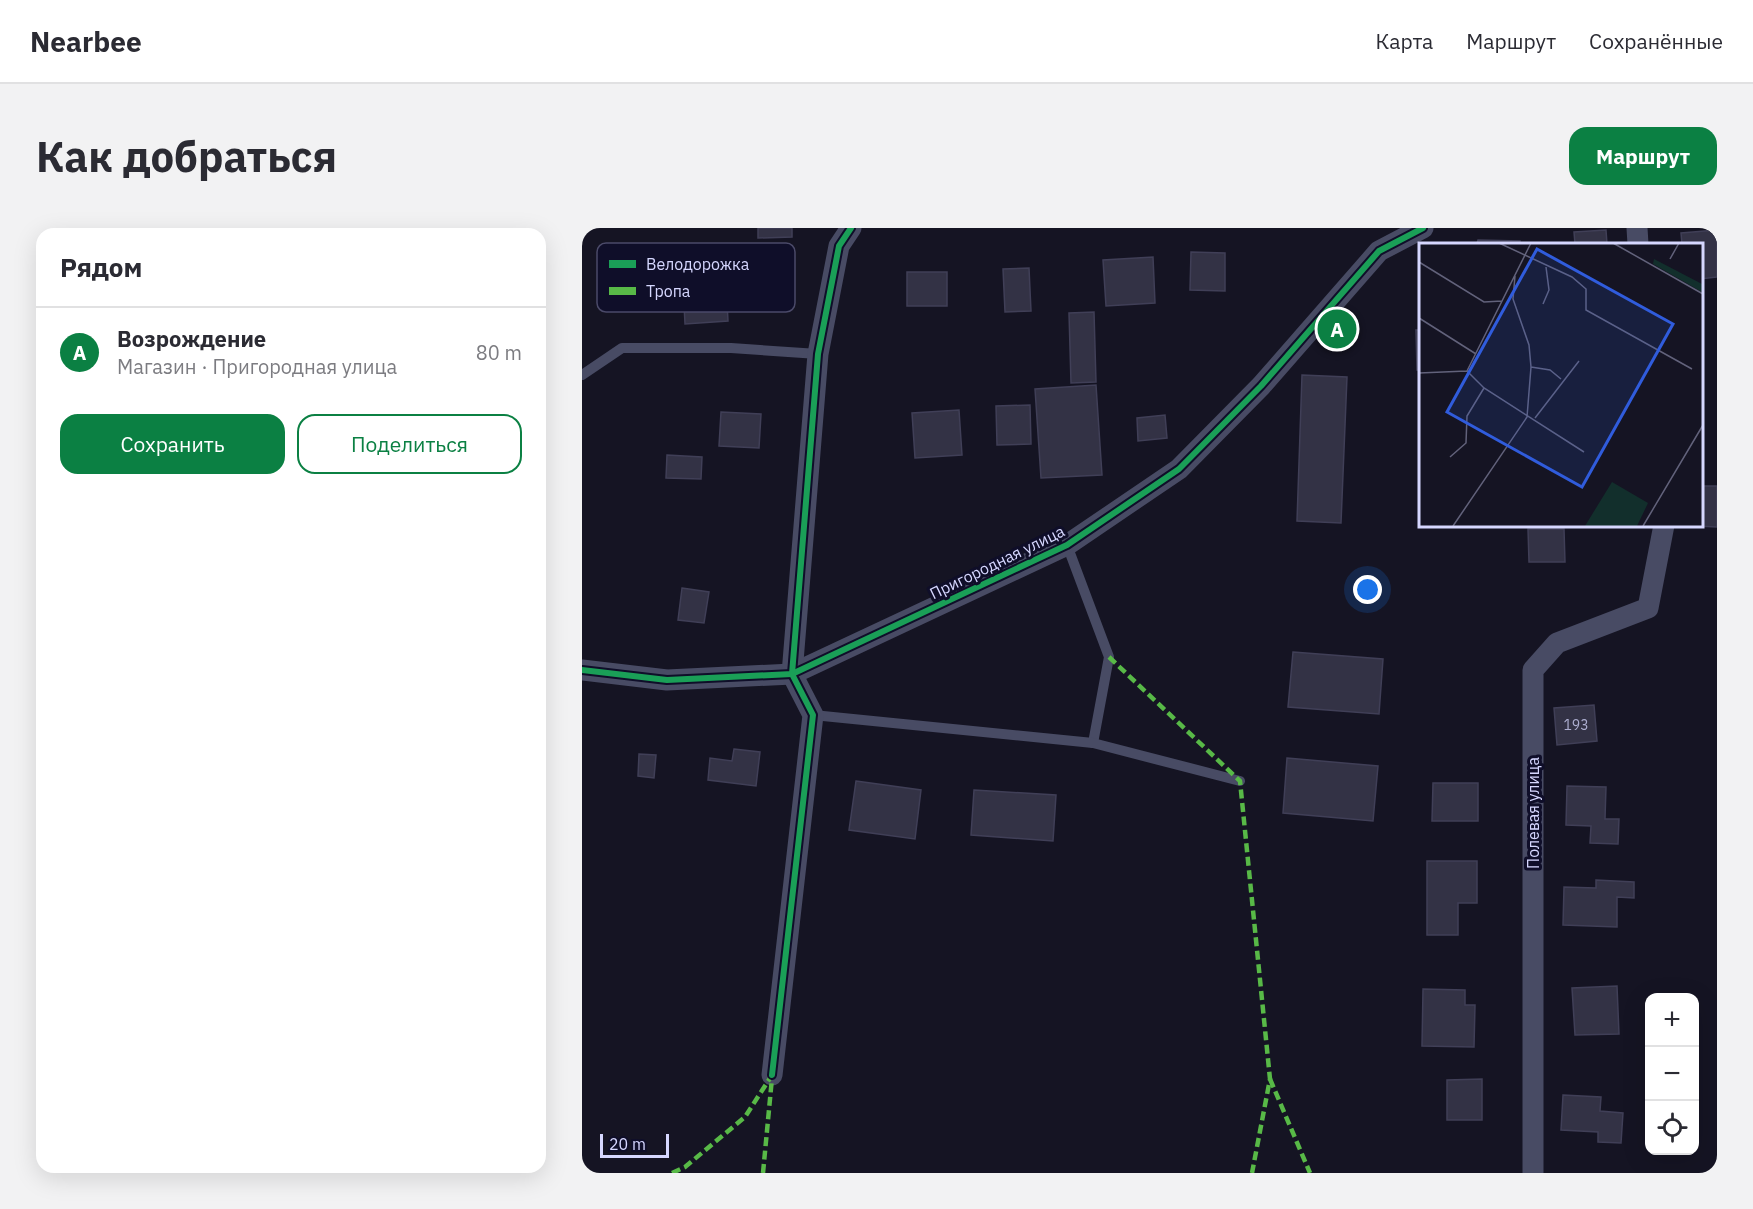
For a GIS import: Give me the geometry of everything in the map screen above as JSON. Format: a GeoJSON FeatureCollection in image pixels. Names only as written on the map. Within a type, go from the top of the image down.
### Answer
{"type":"FeatureCollection","features":[{"type":"Feature","properties":{"kind":"street"},"geometry":{"type":"LineString","coordinates":[[772,1075],[813,715],[792,674],[818,354],[839,246],[851,228]]}},
{"type":"Feature","properties":{"kind":"street","name":"Пригородная улица"},"geometry":{"type":"LineString","coordinates":[[582,670],[667,681],[792,674],[1067,545],[1179,469],[1261,386],[1379,251],[1423,228]]}},
{"type":"Feature","properties":{"kind":"street"},"geometry":{"type":"LineString","coordinates":[[1637,228],[1638,243]]}},
{"type":"Feature","properties":{"kind":"street","name":"Полевая улица"},"geometry":{"type":"LineString","coordinates":[[1533,1173],[1533,670],[1557,643],[1648,608],[1664,526]]}},
{"type":"Feature","properties":{"kind":"lane"},"geometry":{"type":"LineString","coordinates":[[582,375],[622,348],[731,348],[818,354]]}},
{"type":"Feature","properties":{"kind":"lane"},"geometry":{"type":"LineString","coordinates":[[1067,545],[1108,657],[1093,743]]}},
{"type":"Feature","properties":{"kind":"lane"},"geometry":{"type":"LineString","coordinates":[[813,715],[1093,743],[1240,782]]}},
{"type":"Feature","properties":{"kind":"building"},"geometry":{"type":"Polygon","coordinates":[[[758,228],[792,228],[792,237],[758,238],[758,228]]]}},
{"type":"Feature","properties":{"kind":"building"},"geometry":{"type":"Polygon","coordinates":[[[1606,230],[1607,243],[1575,243],[1574,232],[1606,230]]]}},
{"type":"Feature","properties":{"kind":"building"},"geometry":{"type":"Polygon","coordinates":[[[1717,230],[1717,277],[1702,279],[1702,243],[1682,243],[1681,233],[1717,230]]]}},
{"type":"Feature","properties":{"kind":"building"},"geometry":{"type":"Polygon","coordinates":[[[1478,240],[1520,241],[1520,243],[1477,243],[1478,240]]]}},
{"type":"Feature","properties":{"kind":"building"},"geometry":{"type":"Polygon","coordinates":[[[1191,252],[1225,253],[1225,291],[1190,290],[1191,252]]]}},
{"type":"Feature","properties":{"kind":"building"},"geometry":{"type":"Polygon","coordinates":[[[1153,257],[1155,303],[1106,306],[1103,260],[1153,257]]]}},
{"type":"Feature","properties":{"kind":"building"},"geometry":{"type":"Polygon","coordinates":[[[1029,268],[1031,311],[1005,312],[1003,269],[1029,268]]]}},
{"type":"Feature","properties":{"kind":"building"},"geometry":{"type":"Polygon","coordinates":[[[907,272],[947,272],[947,306],[907,306],[907,272]]]}},
{"type":"Feature","properties":{"kind":"building"},"geometry":{"type":"Polygon","coordinates":[[[684,312],[728,312],[728,321],[685,324],[684,312]]]}},
{"type":"Feature","properties":{"kind":"building"},"geometry":{"type":"Polygon","coordinates":[[[1094,312],[1096,382],[1071,383],[1069,313],[1094,312]]]}},
{"type":"Feature","properties":{"kind":"building"},"geometry":{"type":"Polygon","coordinates":[[[1328,325],[1344,326],[1343,346],[1326,345],[1328,325]]]}},
{"type":"Feature","properties":{"kind":"building"},"geometry":{"type":"Polygon","coordinates":[[[1416,330],[1419,330],[1419,370],[1417,370],[1416,330]]]}},
{"type":"Feature","properties":{"kind":"building"},"geometry":{"type":"Polygon","coordinates":[[[1302,375],[1347,377],[1341,523],[1297,521],[1302,375]]]}},
{"type":"Feature","properties":{"kind":"building"},"geometry":{"type":"Polygon","coordinates":[[[1096,385],[1102,475],[1041,478],[1035,389],[1096,385]]]}},
{"type":"Feature","properties":{"kind":"building"},"geometry":{"type":"Polygon","coordinates":[[[1030,405],[1031,444],[997,445],[996,406],[1030,405]]]}},
{"type":"Feature","properties":{"kind":"building"},"geometry":{"type":"Polygon","coordinates":[[[959,410],[962,455],[915,458],[912,413],[959,410]]]}},
{"type":"Feature","properties":{"kind":"building"},"geometry":{"type":"Polygon","coordinates":[[[721,412],[761,414],[759,448],[719,446],[721,412]]]}},
{"type":"Feature","properties":{"kind":"building"},"geometry":{"type":"Polygon","coordinates":[[[1165,415],[1167,438],[1138,441],[1137,418],[1165,415]]]}},
{"type":"Feature","properties":{"kind":"building"},"geometry":{"type":"Polygon","coordinates":[[[667,455],[702,457],[701,479],[666,478],[667,455]]]}},
{"type":"Feature","properties":{"kind":"building"},"geometry":{"type":"Polygon","coordinates":[[[1702,486],[1717,486],[1717,527],[1696,526],[1702,526],[1702,486]]]}},
{"type":"Feature","properties":{"kind":"building"},"geometry":{"type":"Polygon","coordinates":[[[1528,529],[1564,529],[1565,562],[1529,562],[1528,529]]]}},
{"type":"Feature","properties":{"kind":"building"},"geometry":{"type":"Polygon","coordinates":[[[682,588],[709,592],[704,623],[678,620],[682,588]]]}},
{"type":"Feature","properties":{"kind":"building"},"geometry":{"type":"Polygon","coordinates":[[[1293,652],[1383,659],[1379,714],[1288,707],[1293,652]]]}},
{"type":"Feature","properties":{"kind":"building"},"geometry":{"type":"Polygon","coordinates":[[[1594,705],[1597,741],[1557,745],[1554,708],[1594,705]]]}},
{"type":"Feature","properties":{"kind":"building"},"geometry":{"type":"Polygon","coordinates":[[[734,749],[760,752],[756,786],[708,780],[710,758],[732,761],[734,749]]]}},
{"type":"Feature","properties":{"kind":"building"},"geometry":{"type":"Polygon","coordinates":[[[639,754],[656,755],[654,778],[638,776],[639,754]]]}},
{"type":"Feature","properties":{"kind":"building"},"geometry":{"type":"Polygon","coordinates":[[[1287,758],[1378,766],[1373,821],[1283,813],[1287,758]]]}},
{"type":"Feature","properties":{"kind":"building"},"geometry":{"type":"Polygon","coordinates":[[[856,781],[921,790],[915,839],[849,830],[856,781]]]}},
{"type":"Feature","properties":{"kind":"building"},"geometry":{"type":"Polygon","coordinates":[[[1433,783],[1478,783],[1478,821],[1432,821],[1433,783]]]}},
{"type":"Feature","properties":{"kind":"building"},"geometry":{"type":"Polygon","coordinates":[[[1567,786],[1606,787],[1605,819],[1619,819],[1618,844],[1590,843],[1591,826],[1566,825],[1567,786]]]}},
{"type":"Feature","properties":{"kind":"building"},"geometry":{"type":"Polygon","coordinates":[[[974,790],[1056,795],[1053,841],[971,835],[974,790]]]}},
{"type":"Feature","properties":{"kind":"building"},"geometry":{"type":"Polygon","coordinates":[[[1427,861],[1477,861],[1477,903],[1458,903],[1458,935],[1427,935],[1427,861]]]}},
{"type":"Feature","properties":{"kind":"building"},"geometry":{"type":"Polygon","coordinates":[[[1596,880],[1634,882],[1634,898],[1617,897],[1617,927],[1563,925],[1564,887],[1596,888],[1596,880]]]}},
{"type":"Feature","properties":{"kind":"building"},"geometry":{"type":"Polygon","coordinates":[[[1617,986],[1619,1034],[1575,1035],[1572,988],[1617,986]]]}},
{"type":"Feature","properties":{"kind":"building"},"geometry":{"type":"Polygon","coordinates":[[[1423,989],[1465,990],[1465,1005],[1475,1005],[1474,1047],[1422,1046],[1423,989]]]}},
{"type":"Feature","properties":{"kind":"building"},"geometry":{"type":"Polygon","coordinates":[[[1482,1079],[1482,1120],[1447,1120],[1447,1080],[1482,1079]]]}},
{"type":"Feature","properties":{"kind":"building"},"geometry":{"type":"Polygon","coordinates":[[[1563,1095],[1601,1097],[1600,1111],[1623,1113],[1621,1143],[1598,1142],[1598,1132],[1561,1130],[1563,1095]]]}},
{"type":"Feature","properties":{"kind":"marked path"},"geometry":{"type":"LineString","coordinates":[[1109,657],[1240,781],[1270,1079],[1252,1173]]}},
{"type":"Feature","properties":{"kind":"marked path"},"geometry":{"type":"LineString","coordinates":[[672,1173],[685,1167],[745,1117],[772,1075]]}},
{"type":"Feature","properties":{"kind":"marked path"},"geometry":{"type":"LineString","coordinates":[[763,1173],[772,1078]]}},
{"type":"Feature","properties":{"kind":"marked path"},"geometry":{"type":"LineString","coordinates":[[1270,1079],[1310,1173]]}},
{"type":"Feature","properties":{"kind":"cycle path"},"geometry":{"type":"LineString","coordinates":[[772,1075],[813,715],[792,674],[818,354],[839,246],[851,228]]}},
{"type":"Feature","properties":{"kind":"cycle path"},"geometry":{"type":"LineString","coordinates":[[582,670],[667,680],[792,674],[1067,545],[1179,469],[1261,386],[1379,251],[1423,228]]}},
{"type":"Feature","properties":{"kind":"place","name":"Возрождение"},"geometry":{"type":"Point","coordinates":[1337,329]}}]}
